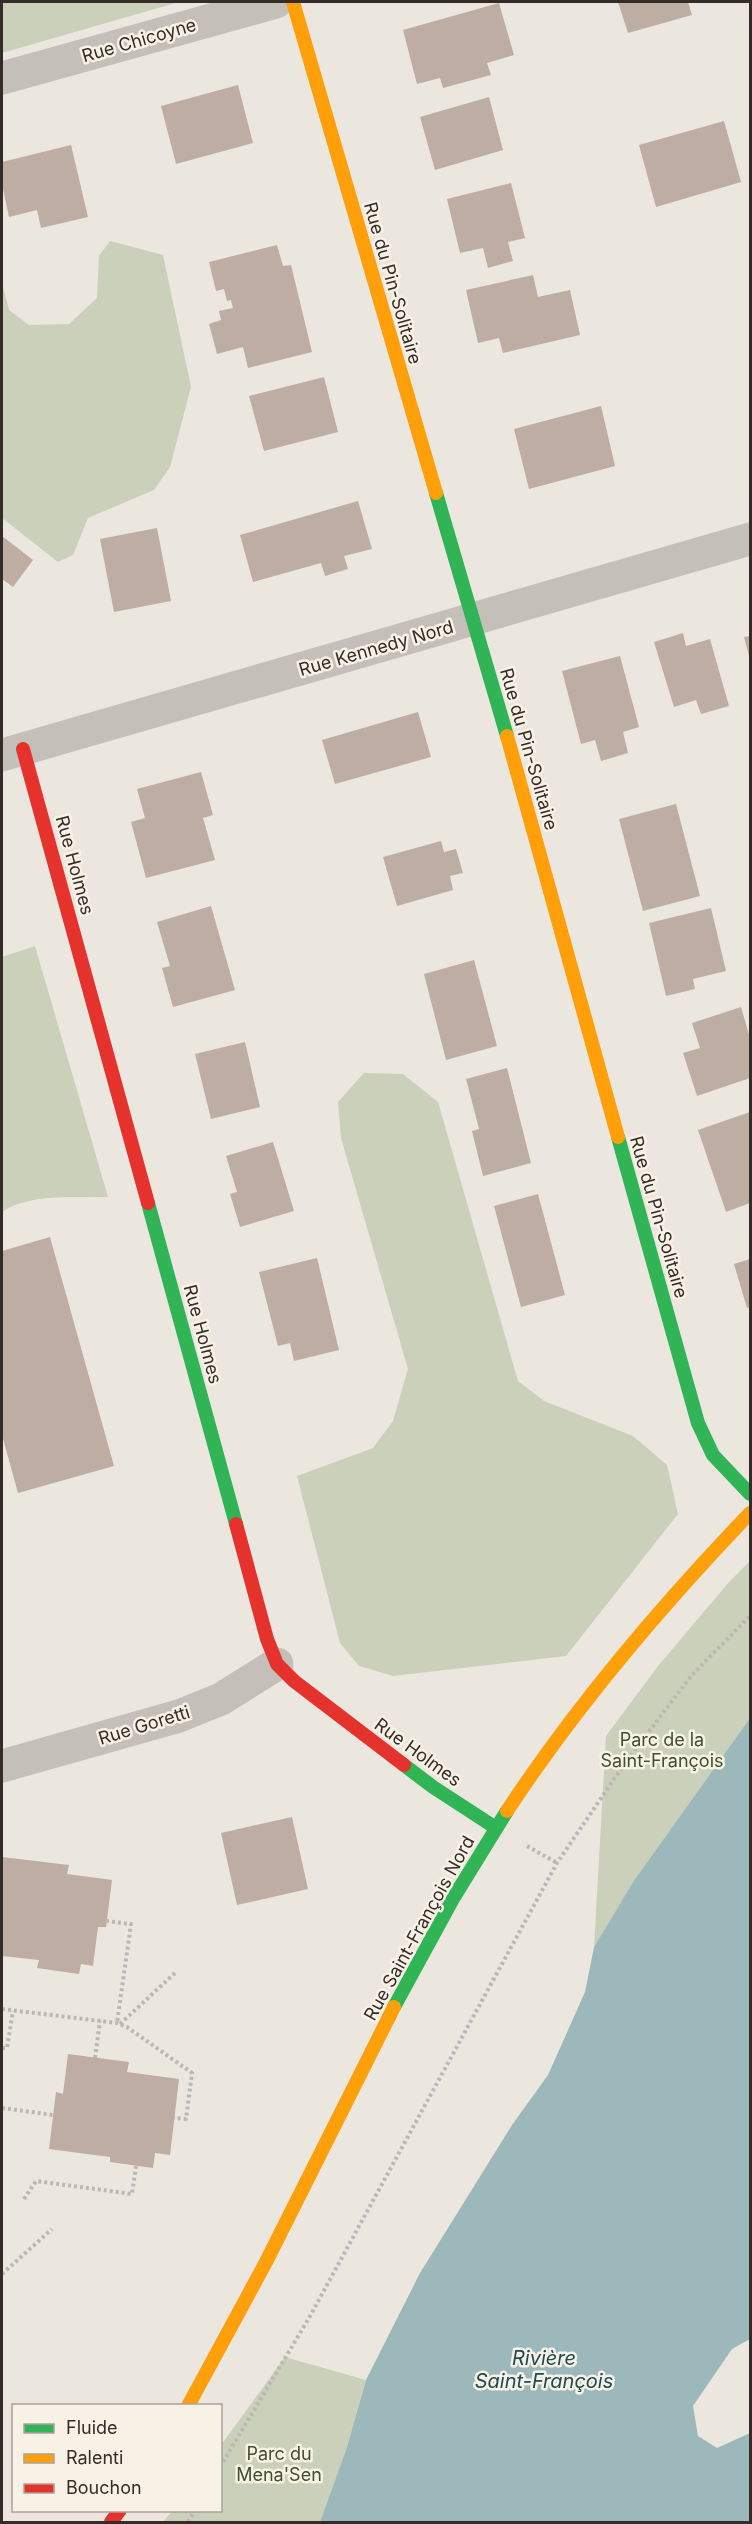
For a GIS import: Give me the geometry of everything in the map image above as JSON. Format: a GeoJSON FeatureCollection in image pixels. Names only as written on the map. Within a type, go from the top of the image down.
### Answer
{"type":"FeatureCollection","features":[{"type":"Feature","properties":{"kind":"street","name":"Rue Chicoyne"},"geometry":{"type":"LineString","coordinates":[[2,78],[276,2]]}},
{"type":"Feature","properties":{"kind":"street","name":"Rue du Pin-Solitaire"},"geometry":{"type":"LineString","coordinates":[[293,2],[473,620],[698,1423],[713,1455],[750,1494]]}},
{"type":"Feature","properties":{"kind":"street","name":"Rue Kennedy Nord"},"geometry":{"type":"LineString","coordinates":[[12,752],[750,539]]}},
{"type":"Feature","properties":{"kind":"street","name":"Rue Holmes"},"geometry":{"type":"LineString","coordinates":[[12,752],[267,1639],[277,1664],[294,1681],[433,1787],[496,1828]]}},
{"type":"Feature","properties":{"kind":"street","name":"Rue Saint-François Nord"},"geometry":{"type":"LineString","coordinates":[[189,2404],[257,2279],[407,1983],[496,1828],[572,1718],[626,1649],[674,1593],[750,1513]]}},
{"type":"Feature","properties":{"kind":"street","name":"Rue Goretti"},"geometry":{"type":"LineString","coordinates":[[2,1766],[179,1716],[221,1699],[277,1664]]}},
{"type":"Feature","properties":{"kind":"path"},"geometry":{"type":"LineString","coordinates":[[222,2464],[309,2318],[556,1863],[625,1763],[692,1676],[750,1616]]}},
{"type":"Feature","properties":{"kind":"path"},"geometry":{"type":"LineString","coordinates":[[106,1921],[131,1924],[119,2024]]}},
{"type":"Feature","properties":{"kind":"path"},"geometry":{"type":"LineString","coordinates":[[119,2024],[175,1973]]}},
{"type":"Feature","properties":{"kind":"path"},"geometry":{"type":"LineString","coordinates":[[2,2009],[119,2024],[192,2073],[186,2119],[174,2118]]}},
{"type":"Feature","properties":{"kind":"path"},"geometry":{"type":"LineString","coordinates":[[2,2048],[8,2048],[13,2011]]}},
{"type":"Feature","properties":{"kind":"path"},"geometry":{"type":"LineString","coordinates":[[95,2058],[100,2021]]}},
{"type":"Feature","properties":{"kind":"path"},"geometry":{"type":"LineString","coordinates":[[2,2108],[53,2115]]}},
{"type":"Feature","properties":{"kind":"path"},"geometry":{"type":"LineString","coordinates":[[24,2199],[36,2181],[132,2194],[136,2166]]}},
{"type":"Feature","properties":{"kind":"path"},"geometry":{"type":"LineString","coordinates":[[2,2272],[52,2229]]}},
{"type":"Feature","properties":{"kind":"green space"},"geometry":{"type":"Polygon","coordinates":[[[2,2],[179,2],[2,53],[2,2]]]}},
{"type":"Feature","properties":{"kind":"green space"},"geometry":{"type":"Polygon","coordinates":[[[110,241],[163,255],[191,387],[170,467],[154,490],[88,518],[73,555],[58,562],[2,518],[2,283],[9,310],[29,325],[69,324],[97,298],[99,256],[110,241]]]}},
{"type":"Feature","properties":{"kind":"green space"},"geometry":{"type":"Polygon","coordinates":[[[35,946],[108,1197],[39,1199],[13,1206],[2,1212],[2,957],[35,946]]]}},
{"type":"Feature","properties":{"kind":"green space"},"geometry":{"type":"Polygon","coordinates":[[[364,1073],[403,1074],[438,1102],[518,1381],[544,1401],[633,1436],[667,1465],[678,1514],[566,1656],[393,1676],[359,1666],[340,1643],[297,1476],[373,1448],[393,1421],[408,1369],[341,1138],[338,1102],[364,1073]]]}},
{"type":"Feature","properties":{"kind":"green space","name":"Parc de la Saint-François"},"geometry":{"type":"Polygon","coordinates":[[[750,1561],[750,1718],[633,1882],[594,1947],[606,1736],[658,1666],[730,1581],[750,1561]]]}},
{"type":"Feature","properties":{"kind":"green space","name":"Parc du Mena'Sen"},"geometry":{"type":"Polygon","coordinates":[[[285,2357],[366,2380],[347,2447],[320,2522],[163,2522],[171,2512],[222,2512],[222,2444],[285,2357]]]}},
{"type":"Feature","properties":{"kind":"water","name":"Rivière Saint-François"},"geometry":{"type":"Polygon","coordinates":[[[750,1718],[750,2339],[732,2349],[693,2406],[698,2436],[717,2448],[750,2433],[750,2522],[320,2522],[347,2447],[366,2380],[420,2273],[512,2125],[548,2075],[585,1992],[594,1947],[633,1882],[750,1718]]]}},
{"type":"Feature","properties":{"kind":"building"},"geometry":{"type":"Polygon","coordinates":[[[618,2],[688,2],[692,15],[628,33],[618,2]]]}},
{"type":"Feature","properties":{"kind":"building"},"geometry":{"type":"Polygon","coordinates":[[[499,3],[514,55],[487,63],[491,75],[443,88],[440,78],[417,84],[403,30],[499,3]]]}},
{"type":"Feature","properties":{"kind":"building"},"geometry":{"type":"Polygon","coordinates":[[[238,85],[253,143],[176,164],[161,106],[238,85]]]}},
{"type":"Feature","properties":{"kind":"building"},"geometry":{"type":"Polygon","coordinates":[[[489,97],[503,150],[435,170],[420,117],[489,97]]]}},
{"type":"Feature","properties":{"kind":"building"},"geometry":{"type":"Polygon","coordinates":[[[724,121],[741,182],[656,207],[639,145],[724,121]]]}},
{"type":"Feature","properties":{"kind":"building"},"geometry":{"type":"Polygon","coordinates":[[[71,145],[88,217],[41,228],[37,210],[9,217],[2,184],[2,162],[71,145]]]}},
{"type":"Feature","properties":{"kind":"building"},"geometry":{"type":"Polygon","coordinates":[[[511,183],[525,238],[508,242],[513,261],[488,268],[483,248],[460,253],[447,199],[511,183]]]}},
{"type":"Feature","properties":{"kind":"building"},"geometry":{"type":"Polygon","coordinates":[[[277,245],[283,266],[291,265],[312,352],[248,368],[243,347],[217,354],[209,324],[221,320],[219,311],[233,308],[231,300],[227,301],[224,289],[216,291],[209,262],[277,245]]]}},
{"type":"Feature","properties":{"kind":"building"},"geometry":{"type":"Polygon","coordinates":[[[533,275],[538,297],[570,290],[580,335],[503,353],[499,338],[478,343],[466,290],[533,275]]]}},
{"type":"Feature","properties":{"kind":"building"},"geometry":{"type":"Polygon","coordinates":[[[324,377],[338,432],[264,451],[249,396],[324,377]]]}},
{"type":"Feature","properties":{"kind":"building"},"geometry":{"type":"Polygon","coordinates":[[[601,406],[615,466],[529,489],[514,429],[601,406]]]}},
{"type":"Feature","properties":{"kind":"building"},"geometry":{"type":"Polygon","coordinates":[[[358,501],[372,549],[344,556],[348,569],[325,576],[321,563],[253,582],[240,535],[358,501]]]}},
{"type":"Feature","properties":{"kind":"building"},"geometry":{"type":"Polygon","coordinates":[[[157,528],[171,601],[114,612],[100,539],[157,528]]]}},
{"type":"Feature","properties":{"kind":"building"},"geometry":{"type":"Polygon","coordinates":[[[2,536],[33,560],[13,587],[2,579],[2,536]]]}},
{"type":"Feature","properties":{"kind":"building"},"geometry":{"type":"Polygon","coordinates":[[[683,633],[686,646],[710,639],[729,706],[701,714],[696,700],[674,707],[654,642],[683,633]]]}},
{"type":"Feature","properties":{"kind":"building"},"geometry":{"type":"Polygon","coordinates":[[[750,636],[750,660],[744,637],[750,636]]]}},
{"type":"Feature","properties":{"kind":"building"},"geometry":{"type":"Polygon","coordinates":[[[620,656],[639,727],[623,732],[628,753],[601,761],[595,740],[581,744],[562,671],[620,656]]]}},
{"type":"Feature","properties":{"kind":"building"},"geometry":{"type":"Polygon","coordinates":[[[418,712],[431,757],[335,784],[322,740],[418,712]]]}},
{"type":"Feature","properties":{"kind":"building"},"geometry":{"type":"Polygon","coordinates":[[[201,772],[213,815],[203,818],[215,860],[146,878],[131,822],[145,818],[137,789],[201,772]]]}},
{"type":"Feature","properties":{"kind":"building"},"geometry":{"type":"Polygon","coordinates":[[[676,804],[700,896],[643,911],[619,819],[676,804]]]}},
{"type":"Feature","properties":{"kind":"building"},"geometry":{"type":"Polygon","coordinates":[[[441,841],[444,852],[456,849],[463,873],[450,876],[453,890],[397,906],[383,857],[441,841]]]}},
{"type":"Feature","properties":{"kind":"building"},"geometry":{"type":"Polygon","coordinates":[[[211,906],[235,990],[173,1007],[162,968],[170,966],[157,922],[211,906]]]}},
{"type":"Feature","properties":{"kind":"building"},"geometry":{"type":"Polygon","coordinates":[[[711,908],[726,971],[693,979],[695,989],[666,996],[649,923],[711,908]]]}},
{"type":"Feature","properties":{"kind":"building"},"geometry":{"type":"Polygon","coordinates":[[[474,960],[497,1046],[446,1060],[424,974],[474,960]]]}},
{"type":"Feature","properties":{"kind":"building"},"geometry":{"type":"Polygon","coordinates":[[[741,1007],[750,1038],[750,1078],[697,1096],[683,1053],[700,1048],[692,1023],[741,1007]]]}},
{"type":"Feature","properties":{"kind":"building"},"geometry":{"type":"Polygon","coordinates":[[[245,1042],[260,1107],[211,1119],[195,1054],[245,1042]]]}},
{"type":"Feature","properties":{"kind":"building"},"geometry":{"type":"Polygon","coordinates":[[[507,1068],[531,1163],[483,1176],[472,1131],[479,1129],[466,1079],[507,1068]]]}},
{"type":"Feature","properties":{"kind":"building"},"geometry":{"type":"Polygon","coordinates":[[[750,1112],[750,1203],[726,1212],[698,1130],[750,1112]]]}},
{"type":"Feature","properties":{"kind":"building"},"geometry":{"type":"Polygon","coordinates":[[[273,1142],[294,1211],[240,1227],[230,1194],[237,1192],[226,1156],[273,1142]]]}},
{"type":"Feature","properties":{"kind":"building"},"geometry":{"type":"Polygon","coordinates":[[[538,1194],[565,1295],[521,1307],[494,1206],[538,1194]]]}},
{"type":"Feature","properties":{"kind":"building"},"geometry":{"type":"Polygon","coordinates":[[[50,1237],[114,1466],[18,1493],[2,1435],[2,1251],[50,1237]]]}},
{"type":"Feature","properties":{"kind":"building"},"geometry":{"type":"Polygon","coordinates":[[[317,1258],[339,1350],[294,1361],[290,1343],[278,1346],[259,1272],[317,1258]]]}},
{"type":"Feature","properties":{"kind":"building"},"geometry":{"type":"Polygon","coordinates":[[[750,1259],[750,1307],[747,1308],[734,1264],[750,1259]]]}},
{"type":"Feature","properties":{"kind":"building"},"geometry":{"type":"Polygon","coordinates":[[[292,1817],[308,1889],[237,1905],[221,1833],[292,1817]]]}},
{"type":"Feature","properties":{"kind":"building"},"geometry":{"type":"Polygon","coordinates":[[[2,1857],[69,1865],[67,1874],[112,1880],[106,1927],[98,1927],[93,1966],[81,1964],[79,1974],[37,1968],[39,1960],[2,1956],[2,1857]]]}},
{"type":"Feature","properties":{"kind":"building"},"geometry":{"type":"Polygon","coordinates":[[[68,2054],[129,2062],[127,2072],[179,2079],[170,2155],[155,2153],[153,2168],[110,2162],[110,2157],[49,2149],[56,2092],[63,2094],[68,2054]]]}},
{"type":"Feature","properties":{"kind":"traffic: fast"},"geometry":{"type":"LineString","coordinates":[[436,493],[507,736]]}},
{"type":"Feature","properties":{"kind":"traffic: fast"},"geometry":{"type":"LineString","coordinates":[[618,1137],[698,1423],[713,1455],[750,1494]]}},
{"type":"Feature","properties":{"kind":"traffic: fast"},"geometry":{"type":"LineString","coordinates":[[148,1203],[236,1524]]}},
{"type":"Feature","properties":{"kind":"traffic: fast"},"geometry":{"type":"LineString","coordinates":[[404,1765],[496,1828]]}},
{"type":"Feature","properties":{"kind":"traffic: fast"},"geometry":{"type":"LineString","coordinates":[[394,2007],[454,1897],[507,1811]]}},
{"type":"Feature","properties":{"kind":"traffic: slow"},"geometry":{"type":"LineString","coordinates":[[293,2],[436,493]]}},
{"type":"Feature","properties":{"kind":"traffic: slow"},"geometry":{"type":"LineString","coordinates":[[507,736],[618,1137]]}},
{"type":"Feature","properties":{"kind":"traffic: slow"},"geometry":{"type":"LineString","coordinates":[[507,1811],[562,1732],[622,1656],[684,1584],[750,1513]]}},
{"type":"Feature","properties":{"kind":"traffic: slow"},"geometry":{"type":"LineString","coordinates":[[189,2404],[266,2262],[394,2007]]}},
{"type":"Feature","properties":{"kind":"traffic: jam"},"geometry":{"type":"LineString","coordinates":[[23,749],[148,1203]]}},
{"type":"Feature","properties":{"kind":"traffic: jam"},"geometry":{"type":"LineString","coordinates":[[236,1524],[267,1639],[277,1664],[294,1681],[404,1765]]}},
{"type":"Feature","properties":{"kind":"traffic: jam"},"geometry":{"type":"LineString","coordinates":[[111,2522],[118,2512]]}}]}
